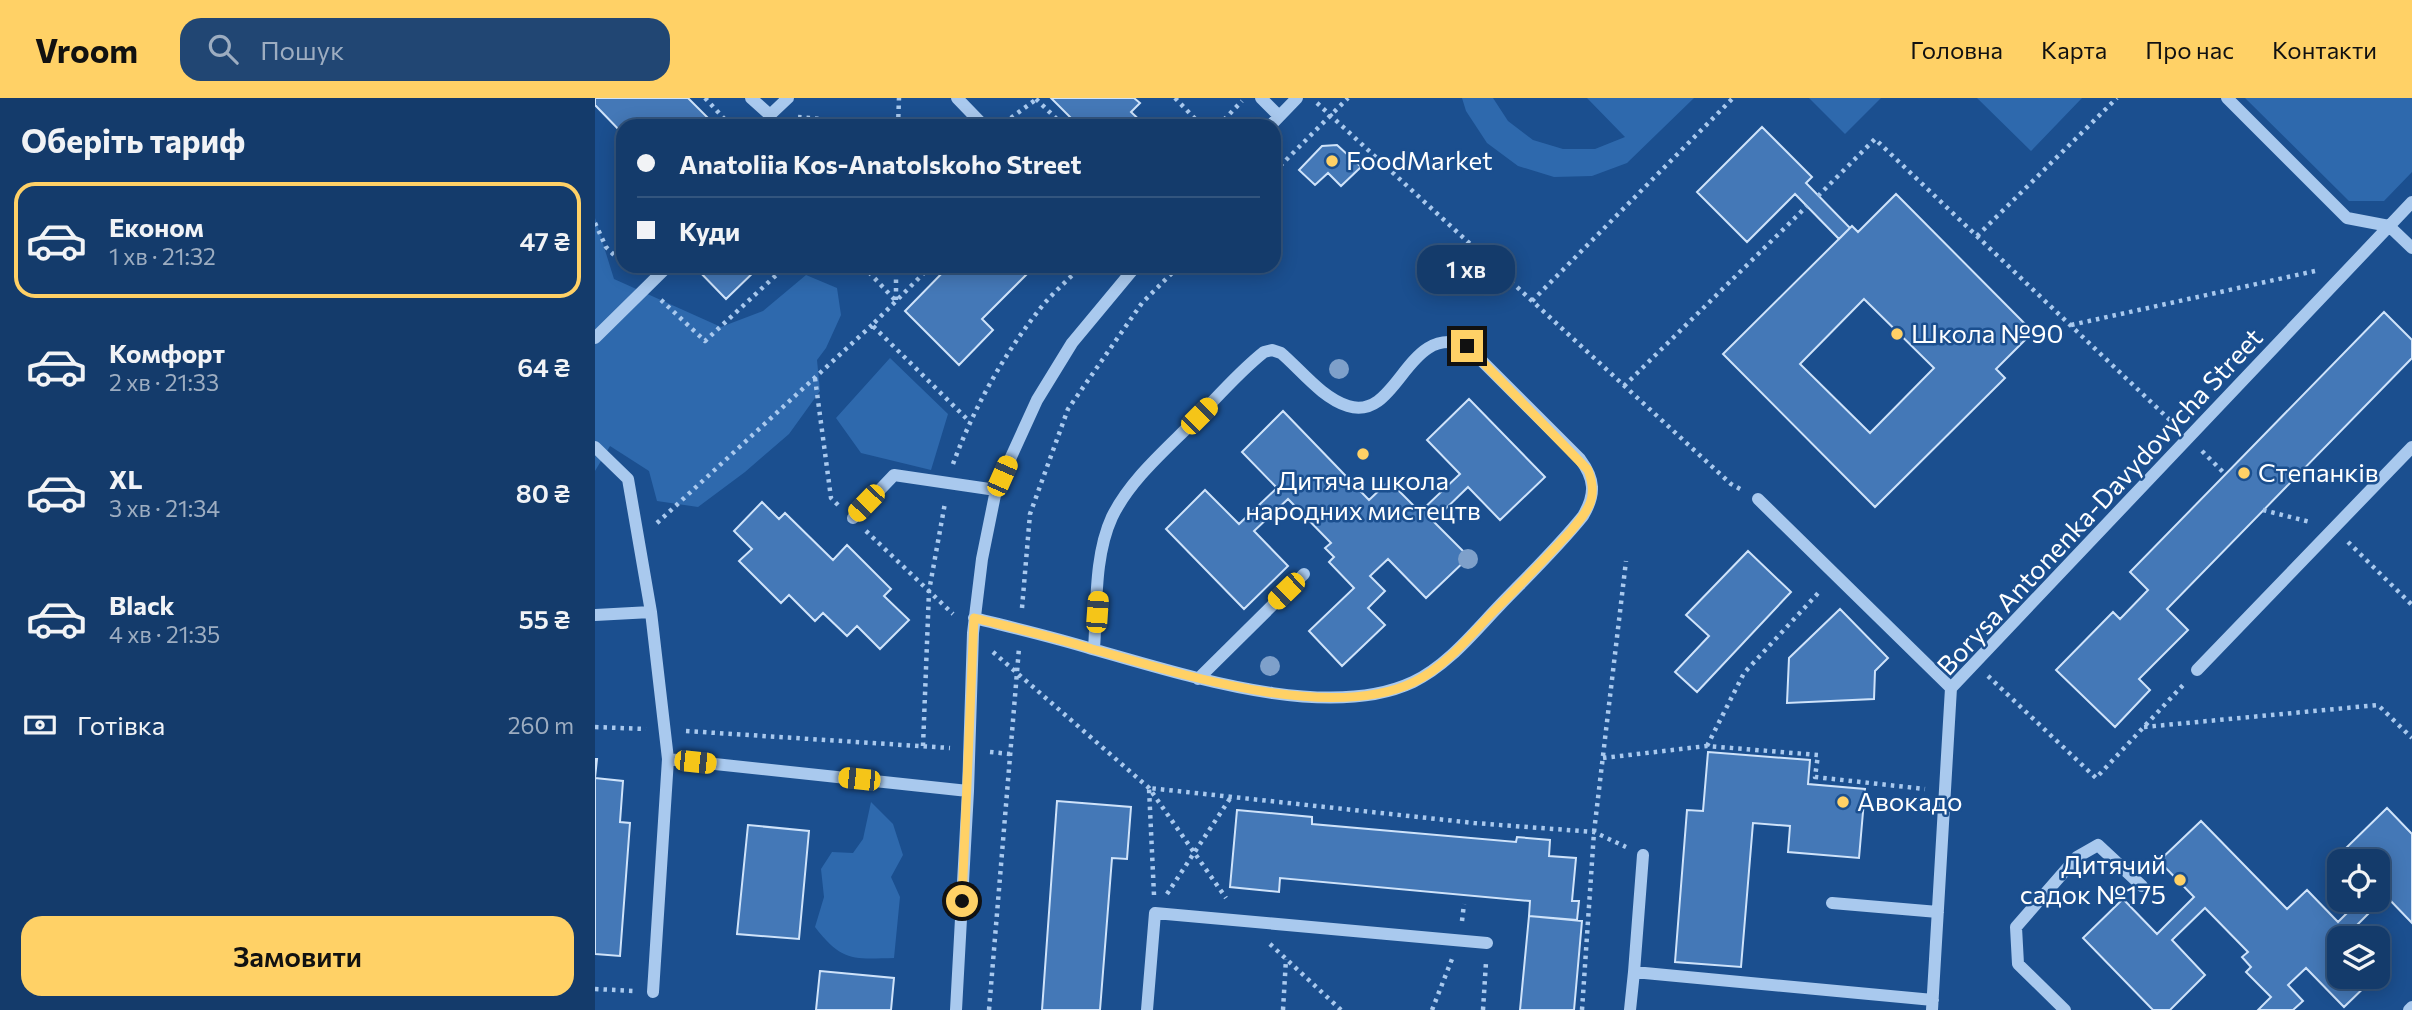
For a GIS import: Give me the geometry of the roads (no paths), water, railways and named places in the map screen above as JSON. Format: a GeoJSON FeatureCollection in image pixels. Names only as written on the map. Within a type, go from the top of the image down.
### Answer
{"type":"FeatureCollection","features":[{"type":"Feature","properties":{"kind":"street"},"geometry":{"type":"LineString","coordinates":[[751,98],[770,115],[788,98]]}},
{"type":"Feature","properties":{"kind":"street"},"geometry":{"type":"LineString","coordinates":[[957,98],[977,119]]}},
{"type":"Feature","properties":{"kind":"street"},"geometry":{"type":"LineString","coordinates":[[1261,98],[1274,119]]}},
{"type":"Feature","properties":{"kind":"street"},"geometry":{"type":"LineString","coordinates":[[1277,119],[1297,98]]}},
{"type":"Feature","properties":{"kind":"street"},"geometry":{"type":"LineString","coordinates":[[2227,98],[2347,218],[2389,226],[2412,248]]}},
{"type":"Feature","properties":{"kind":"street","name":"Borysa Antonenka-Davydovycha Street"},"geometry":{"type":"LineString","coordinates":[[1932,1005],[1951,688],[2412,202]]}},
{"type":"Feature","properties":{"kind":"street"},"geometry":{"type":"LineString","coordinates":[[595,338],[661,273]]}},
{"type":"Feature","properties":{"kind":"street"},"geometry":{"type":"LineString","coordinates":[[956,1010],[974,618],[982,559],[996,490],[1037,400],[1072,343],[1130,273]]}},
{"type":"Feature","properties":{"kind":"street"},"geometry":{"type":"LineString","coordinates":[[974,618],[1198,678],[1289,694],[1332,697],[1392,690],[1414,682],[1453,654],[1570,532],[1583,516],[1593,493],[1593,484],[1588,470],[1467,346],[1454,341],[1428,346],[1385,395],[1369,406],[1359,408],[1336,400],[1281,353],[1272,350],[1264,352],[1145,471],[1112,517],[1104,541],[1094,649]]}},
{"type":"Feature","properties":{"kind":"street"},"geometry":{"type":"LineString","coordinates":[[595,447],[628,479],[651,612],[665,730],[668,759],[653,992]]}},
{"type":"Feature","properties":{"kind":"street"},"geometry":{"type":"LineString","coordinates":[[2197,670],[2412,447]]}},
{"type":"Feature","properties":{"kind":"street"},"geometry":{"type":"LineString","coordinates":[[853,518],[894,475],[996,490]]}},
{"type":"Feature","properties":{"kind":"street"},"geometry":{"type":"LineString","coordinates":[[1758,499],[1951,688]]}},
{"type":"Feature","properties":{"kind":"street"},"geometry":{"type":"LineString","coordinates":[[1198,678],[1304,574]]}},
{"type":"Feature","properties":{"kind":"street"},"geometry":{"type":"LineString","coordinates":[[595,615],[651,612]]}},
{"type":"Feature","properties":{"kind":"street"},"geometry":{"type":"LineString","coordinates":[[668,759],[968,791]]}},
{"type":"Feature","properties":{"kind":"street"},"geometry":{"type":"LineString","coordinates":[[2065,1010],[2018,964],[2016,927],[2077,858],[2098,845],[2142,886]]}},
{"type":"Feature","properties":{"kind":"street"},"geometry":{"type":"LineString","coordinates":[[1630,1010],[1643,855]]}},
{"type":"Feature","properties":{"kind":"street"},"geometry":{"type":"LineString","coordinates":[[1832,903],[1938,912]]}},
{"type":"Feature","properties":{"kind":"street"},"geometry":{"type":"LineString","coordinates":[[1147,1010],[1155,913],[1487,943]]}},
{"type":"Feature","properties":{"kind":"street"},"geometry":{"type":"LineString","coordinates":[[1633,972],[1932,1005]]}},
{"type":"Feature","properties":{"kind":"place","name":"FoodMarket"},"geometry":{"type":"Point","coordinates":[1332,161]}},
{"type":"Feature","properties":{"kind":"place","name":"Школа №90"},"geometry":{"type":"Point","coordinates":[1897,334]}},
{"type":"Feature","properties":{"kind":"place","name":"Дитяча школа народних мистецтв"},"geometry":{"type":"Point","coordinates":[1363,454]}},
{"type":"Feature","properties":{"kind":"place","name":"Степанків"},"geometry":{"type":"Point","coordinates":[2244,473]}},
{"type":"Feature","properties":{"kind":"place","name":"Авокадо"},"geometry":{"type":"Point","coordinates":[1843,802]}},
{"type":"Feature","properties":{"kind":"place","name":"Дитячий садок №175"},"geometry":{"type":"Point","coordinates":[2180,880]}}]}
